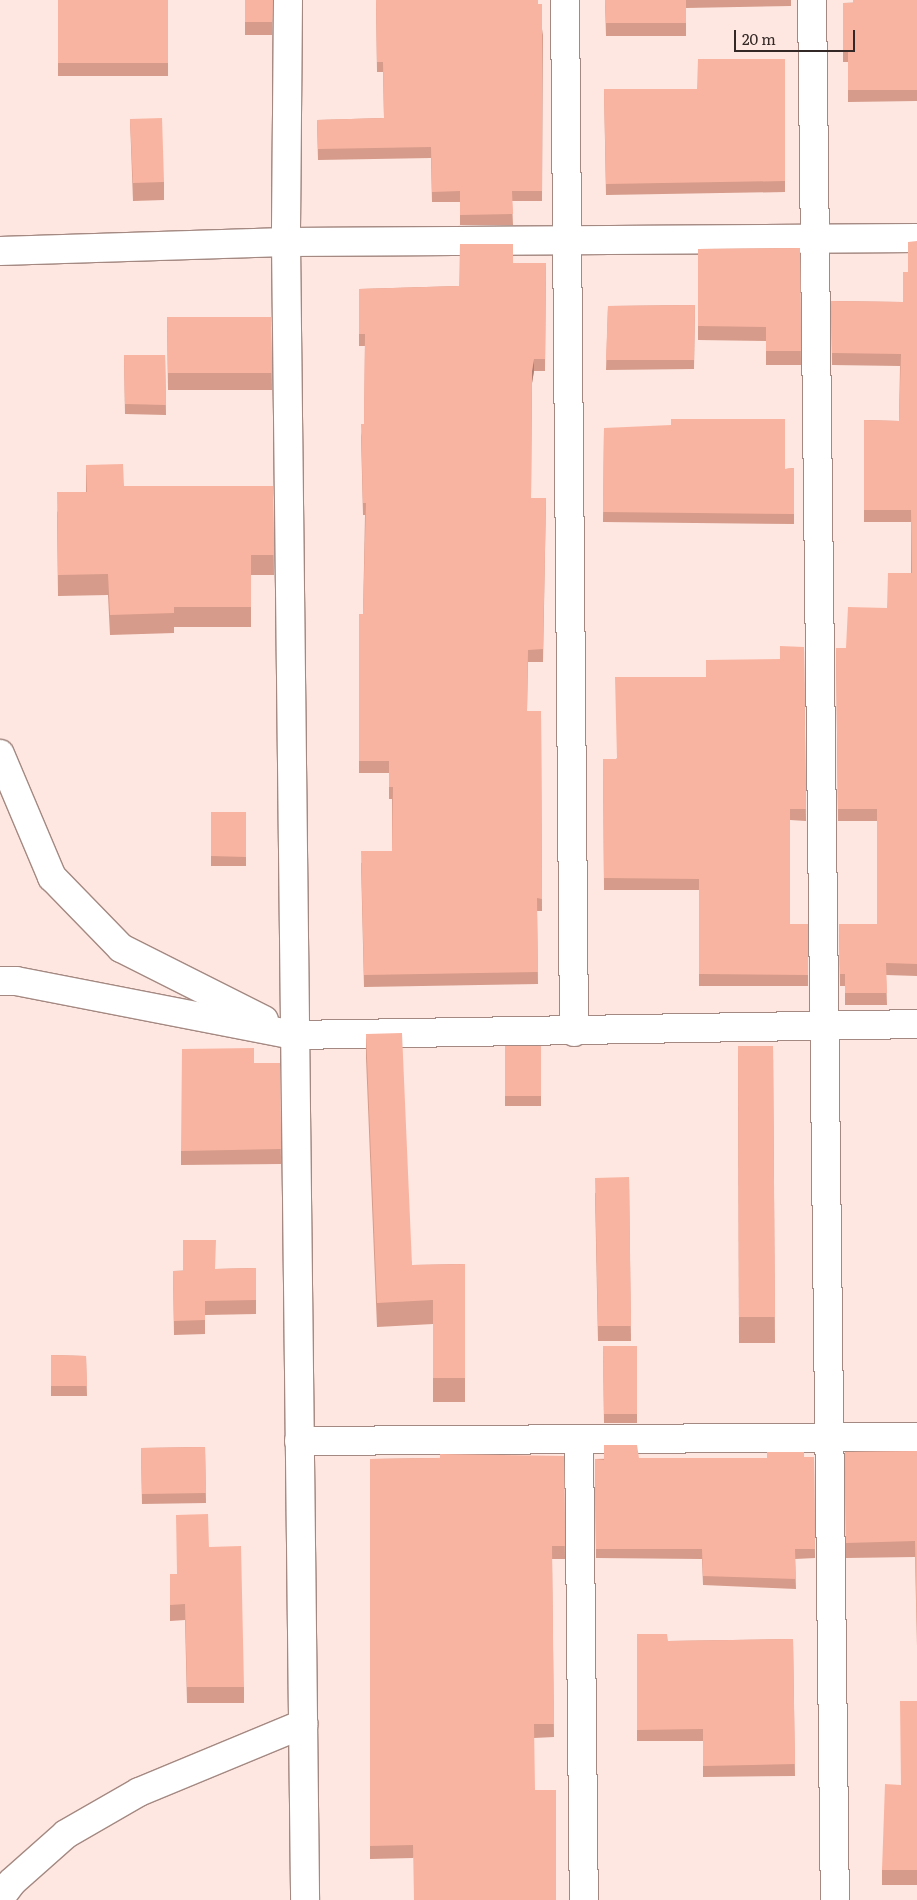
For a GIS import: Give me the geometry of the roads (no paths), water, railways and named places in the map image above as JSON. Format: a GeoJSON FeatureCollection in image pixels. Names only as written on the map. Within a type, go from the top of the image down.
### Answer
{"type":"FeatureCollection","features":[{"type":"Feature","properties":{"kind":"street"},"geometry":{"type":"LineString","coordinates":[[288,0],[286,242],[305,1900]]}},
{"type":"Feature","properties":{"kind":"street"},"geometry":{"type":"LineString","coordinates":[[565,0],[564,240],[574,1032]]}},
{"type":"Feature","properties":{"kind":"street"},"geometry":{"type":"LineString","coordinates":[[812,0],[835,1900]]}},
{"type":"Feature","properties":{"kind":"street"},"geometry":{"type":"LineString","coordinates":[[0,252],[286,242],[917,238]]}},
{"type":"Feature","properties":{"kind":"street"},"geometry":{"type":"LineString","coordinates":[[0,754],[52,877],[121,948],[295,1035]]}},
{"type":"Feature","properties":{"kind":"street"},"geometry":{"type":"LineString","coordinates":[[0,981],[16,981],[295,1035],[824,1028],[917,1024]]}},
{"type":"Feature","properties":{"kind":"street"},"geometry":{"type":"LineString","coordinates":[[299,1441],[917,1437]]}},
{"type":"Feature","properties":{"kind":"street"},"geometry":{"type":"LineString","coordinates":[[579,1439],[584,1900]]}},
{"type":"Feature","properties":{"kind":"street"},"geometry":{"type":"LineString","coordinates":[[0,1898],[12,1882],[66,1834],[138,1792],[303,1724]]}}]}
